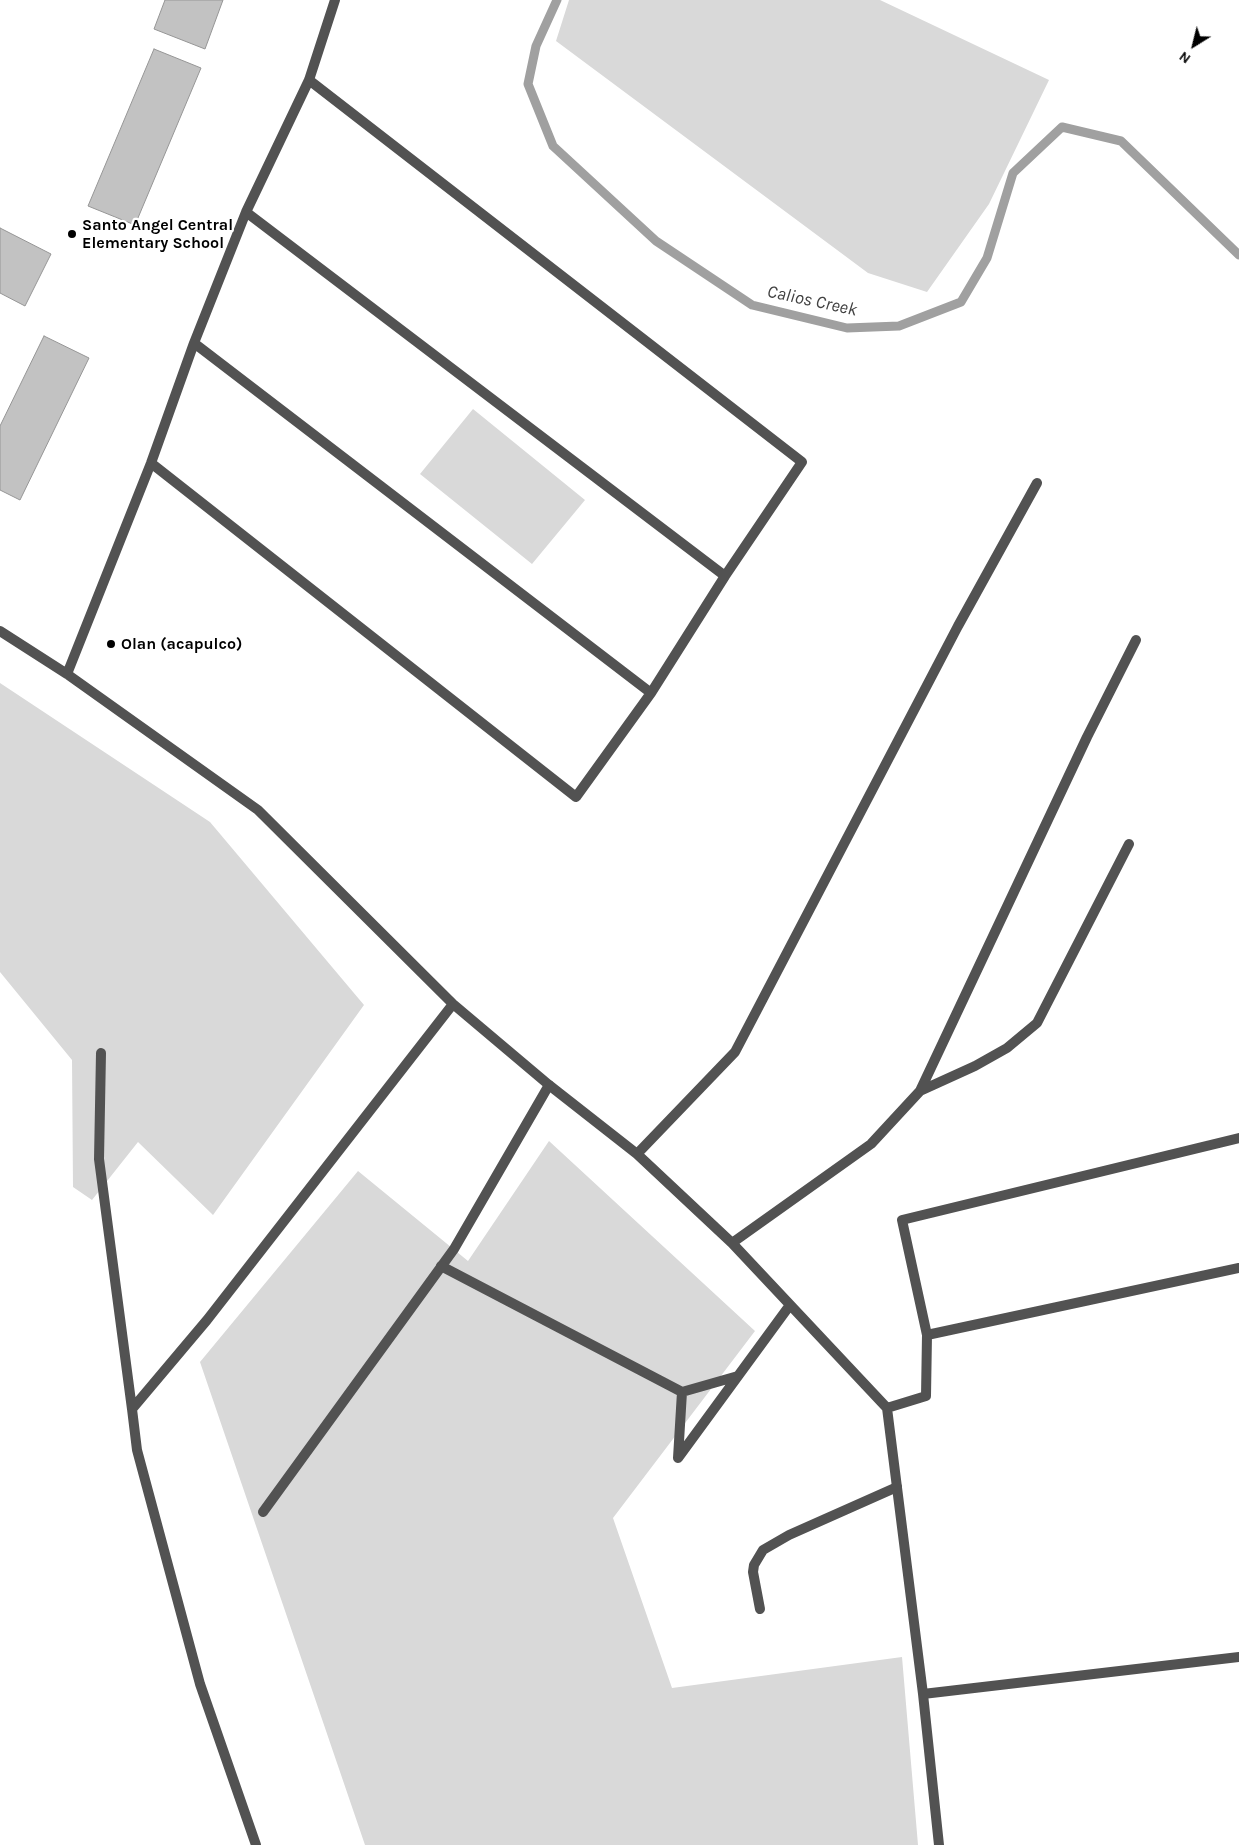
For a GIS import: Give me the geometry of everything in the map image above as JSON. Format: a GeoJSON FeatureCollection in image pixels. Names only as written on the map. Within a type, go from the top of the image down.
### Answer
{"type":"FeatureCollection","features":[{"type":"Feature","properties":{"kind":"street"},"geometry":{"type":"LineString","coordinates":[[67,674],[151,462],[194,343],[246,212],[309,80],[335,0]]}},
{"type":"Feature","properties":{"kind":"street"},"geometry":{"type":"LineString","coordinates":[[151,462],[576,798],[651,692],[725,576],[802,462],[309,80]]}},
{"type":"Feature","properties":{"kind":"street"},"geometry":{"type":"LineString","coordinates":[[246,212],[725,576]]}},
{"type":"Feature","properties":{"kind":"street"},"geometry":{"type":"LineString","coordinates":[[194,343],[651,692]]}},
{"type":"Feature","properties":{"kind":"street"},"geometry":{"type":"LineString","coordinates":[[637,1154],[735,1052],[958,626],[1037,483]]}},
{"type":"Feature","properties":{"kind":"street"},"geometry":{"type":"LineString","coordinates":[[0,631],[67,674],[258,810],[453,1004],[549,1085],[637,1154],[732,1243],[887,1408],[923,1694],[939,1845]]}},
{"type":"Feature","properties":{"kind":"street"},"geometry":{"type":"LineString","coordinates":[[732,1243],[870,1144],[920,1091],[1087,737],[1136,640]]}},
{"type":"Feature","properties":{"kind":"street"},"geometry":{"type":"LineString","coordinates":[[920,1091],[975,1066],[1007,1048],[1037,1023],[1129,844]]}},
{"type":"Feature","properties":{"kind":"street"},"geometry":{"type":"LineString","coordinates":[[132,1409],[207,1320],[453,1004]]}},
{"type":"Feature","properties":{"kind":"street"},"geometry":{"type":"LineString","coordinates":[[101,1052],[99,1159],[136,1450],[200,1684],[256,1845]]}},
{"type":"Feature","properties":{"kind":"street"},"geometry":{"type":"LineString","coordinates":[[263,1512],[454,1249],[549,1085]]}},
{"type":"Feature","properties":{"kind":"street"},"geometry":{"type":"LineString","coordinates":[[887,1408],[926,1396],[927,1334],[902,1220],[1239,1138]]}},
{"type":"Feature","properties":{"kind":"street"},"geometry":{"type":"LineString","coordinates":[[441,1266],[682,1392],[738,1376]]}},
{"type":"Feature","properties":{"kind":"street"},"geometry":{"type":"LineString","coordinates":[[927,1334],[1239,1268]]}},
{"type":"Feature","properties":{"kind":"street"},"geometry":{"type":"LineString","coordinates":[[682,1392],[678,1458],[790,1305]]}},
{"type":"Feature","properties":{"kind":"street"},"geometry":{"type":"LineString","coordinates":[[760,1609],[753,1572],[754,1565],[763,1550],[789,1536],[897,1487]]}},
{"type":"Feature","properties":{"kind":"street"},"geometry":{"type":"LineString","coordinates":[[923,1694],[1239,1657]]}},
{"type":"Feature","properties":{"kind":"shaded area"},"geometry":{"type":"Polygon","coordinates":[[[569,0],[880,0],[1049,80],[989,204],[927,292],[868,273],[556,41],[569,0]]]}},
{"type":"Feature","properties":{"kind":"shaded area"},"geometry":{"type":"Polygon","coordinates":[[[473,409],[585,500],[532,564],[420,474],[473,409]]]}},
{"type":"Feature","properties":{"kind":"shaded area"},"geometry":{"type":"Polygon","coordinates":[[[0,683],[210,822],[364,1005],[213,1215],[138,1142],[92,1200],[73,1187],[72,1060],[0,972],[0,683]]]}},
{"type":"Feature","properties":{"kind":"shaded area"},"geometry":{"type":"Polygon","coordinates":[[[549,1141],[755,1331],[613,1518],[672,1688],[902,1657],[918,1845],[365,1845],[200,1362],[358,1171],[468,1261],[549,1141]]]}},
{"type":"Feature","properties":{"kind":"building"},"geometry":{"type":"Polygon","coordinates":[[[165,0],[223,0],[205,49],[154,29],[165,0]]]}},
{"type":"Feature","properties":{"kind":"building"},"geometry":{"type":"Polygon","coordinates":[[[154,49],[201,68],[135,225],[88,206],[154,49]]]}},
{"type":"Feature","properties":{"kind":"building"},"geometry":{"type":"Polygon","coordinates":[[[0,228],[51,254],[25,306],[0,293],[0,228]]]}},
{"type":"Feature","properties":{"kind":"building"},"geometry":{"type":"Polygon","coordinates":[[[44,336],[89,358],[20,500],[0,490],[0,426],[44,336]]]}},
{"type":"Feature","properties":{"kind":"waterway","name":"Calios Creek"},"geometry":{"type":"LineString","coordinates":[[557,0],[536,46],[528,84],[553,146],[656,241],[752,305],[847,328],[899,326],[961,302],[987,258],[1013,173],[1062,127],[1121,141],[1239,255]]}},
{"type":"Feature","properties":{"kind":"place","name":"Santo Angel Central Elementary School"},"geometry":{"type":"Point","coordinates":[72,234]}},
{"type":"Feature","properties":{"kind":"place","name":"Olan (acapulco)"},"geometry":{"type":"Point","coordinates":[111,644]}}]}
